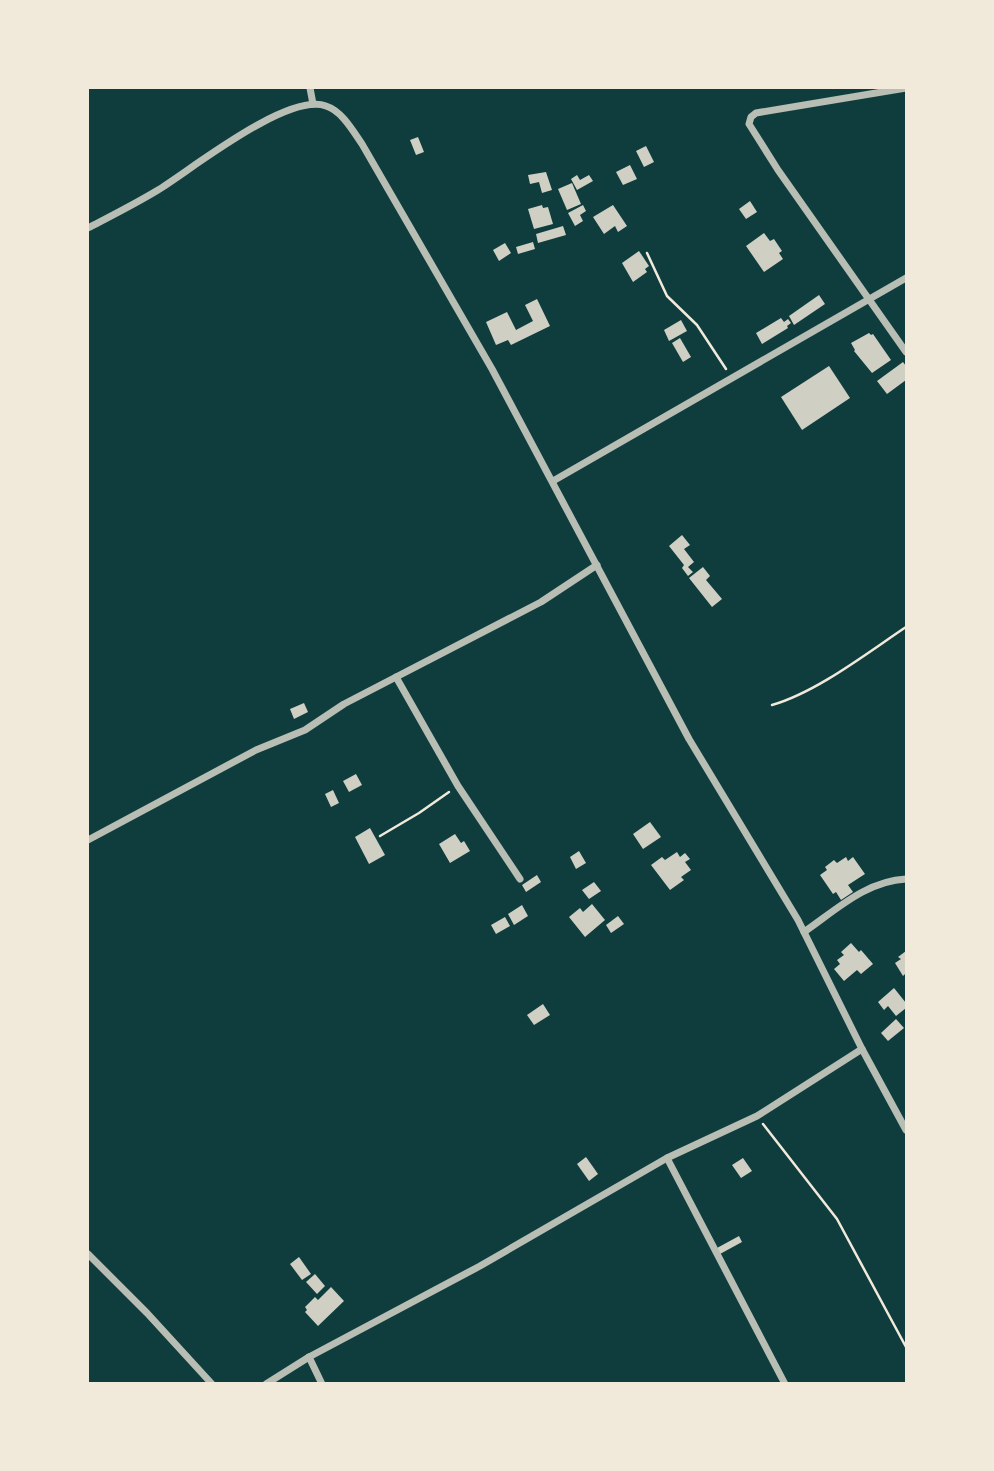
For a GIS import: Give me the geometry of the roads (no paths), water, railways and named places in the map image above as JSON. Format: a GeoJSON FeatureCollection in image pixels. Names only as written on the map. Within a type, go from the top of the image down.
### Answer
{"type":"FeatureCollection","features":[{"type":"Feature","properties":{"kind":"street"},"geometry":{"type":"LineString","coordinates":[[310,88],[313,104]]}},
{"type":"Feature","properties":{"kind":"street"},"geometry":{"type":"LineString","coordinates":[[906,88],[756,113],[749,120],[750,128],[906,352]]}},
{"type":"Feature","properties":{"kind":"street"},"geometry":{"type":"LineString","coordinates":[[88,229],[157,191],[271,117],[291,108],[313,104],[333,110],[362,144],[553,481],[689,739],[767,865],[804,932],[906,1130]]}},
{"type":"Feature","properties":{"kind":"street"},"geometry":{"type":"LineString","coordinates":[[553,481],[906,278]]}},
{"type":"Feature","properties":{"kind":"street"},"geometry":{"type":"LineString","coordinates":[[88,840],[256,750],[305,730],[344,704],[541,602],[597,565]]}},
{"type":"Feature","properties":{"kind":"street"},"geometry":{"type":"LineString","coordinates":[[396,677],[457,786],[520,879]]}},
{"type":"Feature","properties":{"kind":"street"},"geometry":{"type":"LineString","coordinates":[[804,932],[862,891],[882,883],[906,879]]}},
{"type":"Feature","properties":{"kind":"street"},"geometry":{"type":"LineString","coordinates":[[266,1384],[309,1357],[480,1266],[667,1158],[757,1116],[862,1049]]}},
{"type":"Feature","properties":{"kind":"street"},"geometry":{"type":"LineString","coordinates":[[667,1158],[785,1384]]}},
{"type":"Feature","properties":{"kind":"street"},"geometry":{"type":"LineString","coordinates":[[88,1254],[212,1384]]}},
{"type":"Feature","properties":{"kind":"street"},"geometry":{"type":"LineString","coordinates":[[309,1357],[323,1384]]}}]}
